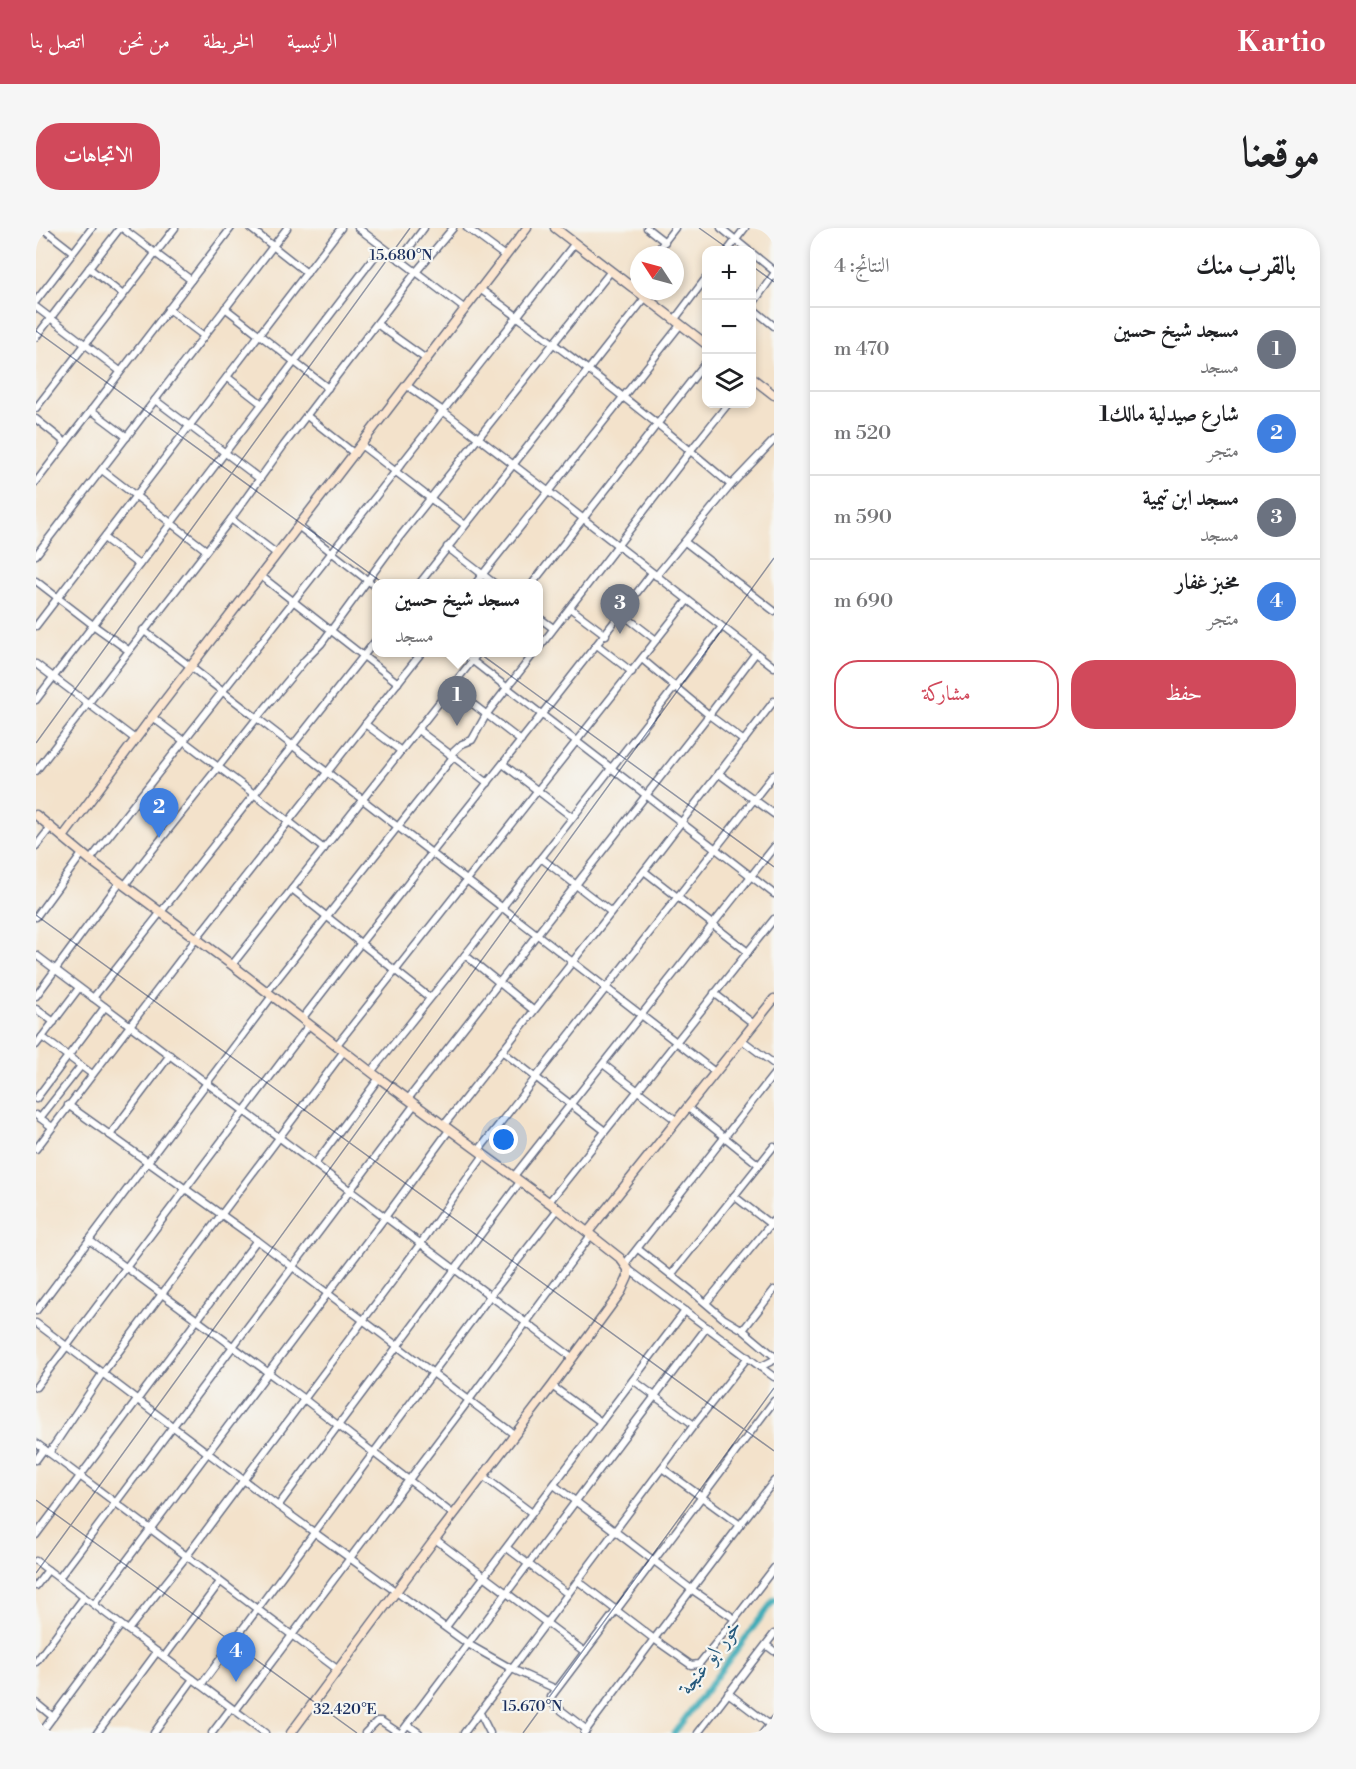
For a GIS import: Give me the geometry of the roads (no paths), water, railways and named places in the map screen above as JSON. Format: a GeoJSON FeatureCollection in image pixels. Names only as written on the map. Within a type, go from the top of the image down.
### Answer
{"type":"FeatureCollection","features":[{"type":"Feature","properties":{"kind":"main road"},"geometry":{"type":"LineString","coordinates":[[63,837],[135,739],[526,228]]}},
{"type":"Feature","properties":{"kind":"main road"},"geometry":{"type":"LineString","coordinates":[[555,228],[630,285]]}},
{"type":"Feature","properties":{"kind":"main road"},"geometry":{"type":"LineString","coordinates":[[648,300],[702,341]]}},
{"type":"Feature","properties":{"kind":"main road"},"geometry":{"type":"LineString","coordinates":[[756,381],[774,395]]}},
{"type":"Feature","properties":{"kind":"main road"},"geometry":{"type":"LineString","coordinates":[[36,815],[90,861],[590,1233],[626,1267],[627,1277],[621,1292],[291,1733]]}},
{"type":"Feature","properties":{"kind":"main road"},"geometry":{"type":"LineString","coordinates":[[590,1233],[774,999]]}},
{"type":"Feature","properties":{"kind":"street"},"geometry":{"type":"LineString","coordinates":[[42,228],[74,252]]}},
{"type":"Feature","properties":{"kind":"street"},"geometry":{"type":"LineString","coordinates":[[36,301],[93,228]]}},
{"type":"Feature","properties":{"kind":"street"},"geometry":{"type":"LineString","coordinates":[[36,337],[121,228],[190,280]]}},
{"type":"Feature","properties":{"kind":"street"},"geometry":{"type":"LineString","coordinates":[[36,408],[175,228]]}},
{"type":"Feature","properties":{"kind":"street"},"geometry":{"type":"LineString","coordinates":[[36,482],[231,228]]}},
{"type":"Feature","properties":{"kind":"street"},"geometry":{"type":"LineString","coordinates":[[250,228],[307,273]]}},
{"type":"Feature","properties":{"kind":"street"},"geometry":{"type":"LineString","coordinates":[[37,551],[102,470],[287,228]]}},
{"type":"Feature","properties":{"kind":"street"},"geometry":{"type":"LineString","coordinates":[[36,626],[341,228]]}},
{"type":"Feature","properties":{"kind":"street"},"geometry":{"type":"LineString","coordinates":[[358,228],[465,309]]}},
{"type":"Feature","properties":{"kind":"street"},"geometry":{"type":"LineString","coordinates":[[366,234],[371,228]]}},
{"type":"Feature","properties":{"kind":"street"},"geometry":{"type":"LineString","coordinates":[[400,260],[424,228]]}},
{"type":"Feature","properties":{"kind":"street"},"geometry":{"type":"LineString","coordinates":[[36,771],[231,519],[416,272],[453,228]]}},
{"type":"Feature","properties":{"kind":"street"},"geometry":{"type":"LineString","coordinates":[[467,228],[505,256]]}},
{"type":"Feature","properties":{"kind":"street"},"geometry":{"type":"LineString","coordinates":[[647,228],[665,242]]}},
{"type":"Feature","properties":{"kind":"street"},"geometry":{"type":"LineString","coordinates":[[662,246],[675,228]]}},
{"type":"Feature","properties":{"kind":"street"},"geometry":{"type":"LineString","coordinates":[[721,228],[742,246]]}},
{"type":"Feature","properties":{"kind":"street"},"geometry":{"type":"LineString","coordinates":[[732,246],[745,228]]}},
{"type":"Feature","properties":{"kind":"street"},"geometry":{"type":"LineString","coordinates":[[90,861],[575,243]]}},
{"type":"Feature","properties":{"kind":"street"},"geometry":{"type":"LineString","coordinates":[[36,700],[382,247]]}},
{"type":"Feature","properties":{"kind":"street"},"geometry":{"type":"LineString","coordinates":[[756,257],[774,272],[756,301]]}},
{"type":"Feature","properties":{"kind":"street"},"geometry":{"type":"LineString","coordinates":[[89,268],[123,295]]}},
{"type":"Feature","properties":{"kind":"street"},"geometry":{"type":"LineString","coordinates":[[36,996],[122,884],[331,630],[430,499],[611,271]]}},
{"type":"Feature","properties":{"kind":"street"},"geometry":{"type":"LineString","coordinates":[[479,579],[623,397],[678,322],[702,284]]}},
{"type":"Feature","properties":{"kind":"street"},"geometry":{"type":"LineString","coordinates":[[480,289],[691,450],[731,485]]}},
{"type":"Feature","properties":{"kind":"street"},"geometry":{"type":"LineString","coordinates":[[423,579],[643,300]]}},
{"type":"Feature","properties":{"kind":"street"},"geometry":{"type":"LineString","coordinates":[[36,307],[120,371]]}},
{"type":"Feature","properties":{"kind":"street"},"geometry":{"type":"LineString","coordinates":[[225,308],[328,388]]}},
{"type":"Feature","properties":{"kind":"street"},"geometry":{"type":"LineString","coordinates":[[168,309],[204,336]]}},
{"type":"Feature","properties":{"kind":"street"},"geometry":{"type":"LineString","coordinates":[[756,310],[774,326]]}},
{"type":"Feature","properties":{"kind":"street"},"geometry":{"type":"LineString","coordinates":[[377,324],[426,359]]}},
{"type":"Feature","properties":{"kind":"street"},"geometry":{"type":"LineString","coordinates":[[536,579],[702,367]]}},
{"type":"Feature","properties":{"kind":"street"},"geometry":{"type":"LineString","coordinates":[[226,377],[262,404]]}},
{"type":"Feature","properties":{"kind":"street"},"geometry":{"type":"LineString","coordinates":[[406,385],[513,464],[774,667]]}},
{"type":"Feature","properties":{"kind":"street"},"geometry":{"type":"LineString","coordinates":[[155,399],[260,480]]}},
{"type":"Feature","properties":{"kind":"street"},"geometry":{"type":"LineString","coordinates":[[543,643],[725,408]]}},
{"type":"Feature","properties":{"kind":"street"},"geometry":{"type":"LineString","coordinates":[[92,410],[127,437]]}},
{"type":"Feature","properties":{"kind":"street"},"geometry":{"type":"LineString","coordinates":[[307,416],[354,454]]}},
{"type":"Feature","properties":{"kind":"street"},"geometry":{"type":"LineString","coordinates":[[36,419],[66,443]]}},
{"type":"Feature","properties":{"kind":"street"},"geometry":{"type":"LineString","coordinates":[[36,1387],[243,1110],[361,942],[621,614],[685,542],[731,485],[774,440]]}},
{"type":"Feature","properties":{"kind":"street"},"geometry":{"type":"LineString","coordinates":[[361,445],[465,525]]}},
{"type":"Feature","properties":{"kind":"street"},"geometry":{"type":"LineString","coordinates":[[102,470],[206,550]]}},
{"type":"Feature","properties":{"kind":"street"},"geometry":{"type":"LineString","coordinates":[[231,519],[277,554]]}},
{"type":"Feature","properties":{"kind":"street"},"geometry":{"type":"LineString","coordinates":[[298,526],[372,584]]}},
{"type":"Feature","properties":{"kind":"street"},"geometry":{"type":"LineString","coordinates":[[104,538],[139,565]]}},
{"type":"Feature","properties":{"kind":"street"},"geometry":{"type":"LineString","coordinates":[[685,542],[774,611]]}},
{"type":"Feature","properties":{"kind":"street"},"geometry":{"type":"LineString","coordinates":[[447,547],[489,579]]}},
{"type":"Feature","properties":{"kind":"street"},"geometry":{"type":"LineString","coordinates":[[261,576],[398,683]]}},
{"type":"Feature","properties":{"kind":"street"},"geometry":{"type":"LineString","coordinates":[[36,581],[128,650]]}},
{"type":"Feature","properties":{"kind":"street"},"geometry":{"type":"LineString","coordinates":[[36,1460],[47,1451],[279,1137],[396,970],[687,601]]}},
{"type":"Feature","properties":{"kind":"street"},"geometry":{"type":"LineString","coordinates":[[570,608],[606,635]]}},
{"type":"Feature","properties":{"kind":"street"},"geometry":{"type":"LineString","coordinates":[[621,614],[656,640]]}},
{"type":"Feature","properties":{"kind":"street"},"geometry":{"type":"LineString","coordinates":[[543,620],[554,628]]}},
{"type":"Feature","properties":{"kind":"street"},"geometry":{"type":"LineString","coordinates":[[371,1072],[503,908],[722,628]]}},
{"type":"Feature","properties":{"kind":"street"},"geometry":{"type":"LineString","coordinates":[[143,630],[715,1072]]}},
{"type":"Feature","properties":{"kind":"street"},"geometry":{"type":"LineString","coordinates":[[93,998],[372,645]]}},
{"type":"Feature","properties":{"kind":"street"},"geometry":{"type":"LineString","coordinates":[[597,645],[632,672]]}},
{"type":"Feature","properties":{"kind":"street"},"geometry":{"type":"LineString","coordinates":[[59,1578],[350,1190],[411,1101],[499,982],[755,654]]}},
{"type":"Feature","properties":{"kind":"street"},"geometry":{"type":"LineString","coordinates":[[36,1149],[196,939],[418,657]]}},
{"type":"Feature","properties":{"kind":"street"},"geometry":{"type":"LineString","coordinates":[[467,657],[774,894]]}},
{"type":"Feature","properties":{"kind":"street"},"geometry":{"type":"LineString","coordinates":[[232,965],[475,657]]}},
{"type":"Feature","properties":{"kind":"street"},"geometry":{"type":"LineString","coordinates":[[36,1311],[207,1083],[327,916],[452,756],[462,744],[473,739],[486,715],[532,657]]}},
{"type":"Feature","properties":{"kind":"street"},"geometry":{"type":"LineString","coordinates":[[642,659],[744,741]]}},
{"type":"Feature","properties":{"kind":"street"},"geometry":{"type":"LineString","coordinates":[[36,664],[135,739]]}},
{"type":"Feature","properties":{"kind":"street"},"geometry":{"type":"LineString","coordinates":[[452,688],[521,741]]}},
{"type":"Feature","properties":{"kind":"street"},"geometry":{"type":"LineString","coordinates":[[94,1604],[386,1216],[502,1051],[774,701]]}},
{"type":"Feature","properties":{"kind":"street"},"geometry":{"type":"LineString","coordinates":[[152,717],[324,849]]}},
{"type":"Feature","properties":{"kind":"street"},"geometry":{"type":"LineString","coordinates":[[365,724],[400,751]]}},
{"type":"Feature","properties":{"kind":"street"},"geometry":{"type":"LineString","coordinates":[[418,730],[488,783]]}},
{"type":"Feature","properties":{"kind":"street"},"geometry":{"type":"LineString","coordinates":[[503,764],[572,817]]}},
{"type":"Feature","properties":{"kind":"street"},"geometry":{"type":"LineString","coordinates":[[718,773],[774,814]]}},
{"type":"Feature","properties":{"kind":"street"},"geometry":{"type":"LineString","coordinates":[[128,1630],[186,1557],[421,1244],[536,1078],[774,774]]}},
{"type":"Feature","properties":{"kind":"street"},"geometry":{"type":"LineString","coordinates":[[36,846],[51,827]]}},
{"type":"Feature","properties":{"kind":"street"},"geometry":{"type":"LineString","coordinates":[[278,1506],[398,1347],[570,1105],[774,847]]}},
{"type":"Feature","properties":{"kind":"street"},"geometry":{"type":"LineString","coordinates":[[36,917],[82,854]]}},
{"type":"Feature","properties":{"kind":"street"},"geometry":{"type":"LineString","coordinates":[[541,858],[611,912]]}},
{"type":"Feature","properties":{"kind":"street"},"geometry":{"type":"LineString","coordinates":[[644,871],[748,952]]}},
{"type":"Feature","properties":{"kind":"street"},"geometry":{"type":"LineString","coordinates":[[292,890],[430,998]]}},
{"type":"Feature","properties":{"kind":"street"},"geometry":{"type":"LineString","coordinates":[[549,1202],[774,919]]}},
{"type":"Feature","properties":{"kind":"street"},"geometry":{"type":"LineString","coordinates":[[36,954],[573,1358]]}},
{"type":"Feature","properties":{"kind":"street"},"geometry":{"type":"LineString","coordinates":[[465,955],[534,1010]]}},
{"type":"Feature","properties":{"kind":"street"},"geometry":{"type":"LineString","coordinates":[[36,1045],[79,988]]}},
{"type":"Feature","properties":{"kind":"street"},"geometry":{"type":"LineString","coordinates":[[714,993],[754,1024]]}},
{"type":"Feature","properties":{"kind":"street"},"geometry":{"type":"LineString","coordinates":[[36,1099],[105,1007]]}},
{"type":"Feature","properties":{"kind":"street"},"geometry":{"type":"LineString","coordinates":[[36,1009],[54,1022]]}},
{"type":"Feature","properties":{"kind":"street"},"geometry":{"type":"LineString","coordinates":[[42,1037],[92,1074]]}},
{"type":"Feature","properties":{"kind":"street"},"geometry":{"type":"LineString","coordinates":[[742,1040],[774,1064]]}},
{"type":"Feature","properties":{"kind":"street"},"geometry":{"type":"LineString","coordinates":[[502,1051],[605,1131]]}},
{"type":"Feature","properties":{"kind":"street"},"geometry":{"type":"LineString","coordinates":[[110,1136],[170,1055]]}},
{"type":"Feature","properties":{"kind":"street"},"geometry":{"type":"LineString","coordinates":[[603,1064],[676,1121]]}},
{"type":"Feature","properties":{"kind":"street"},"geometry":{"type":"LineString","coordinates":[[52,1127],[38,1116],[81,1066]]}},
{"type":"Feature","properties":{"kind":"street"},"geometry":{"type":"LineString","coordinates":[[774,1074],[626,1267],[774,1377]]}},
{"type":"Feature","properties":{"kind":"street"},"geometry":{"type":"LineString","coordinates":[[315,1164],[379,1078]]}},
{"type":"Feature","properties":{"kind":"street"},"geometry":{"type":"LineString","coordinates":[[68,1105],[222,1214],[515,1435]]}},
{"type":"Feature","properties":{"kind":"street"},"geometry":{"type":"LineString","coordinates":[[687,1107],[759,1165]]}},
{"type":"Feature","properties":{"kind":"street"},"geometry":{"type":"LineString","coordinates":[[672,1275],[774,1146]]}},
{"type":"Feature","properties":{"kind":"street"},"geometry":{"type":"LineString","coordinates":[[706,1303],[773,1224],[734,1196]]}},
{"type":"Feature","properties":{"kind":"street"},"geometry":{"type":"LineString","coordinates":[[201,1685],[490,1296],[558,1209]]}},
{"type":"Feature","properties":{"kind":"street"},"geometry":{"type":"LineString","coordinates":[[212,1733],[291,1635],[469,1400],[590,1233]]}},
{"type":"Feature","properties":{"kind":"street"},"geometry":{"type":"LineString","coordinates":[[89,1240],[304,1399],[454,1515]]}},
{"type":"Feature","properties":{"kind":"street"},"geometry":{"type":"LineString","coordinates":[[36,1535],[257,1240]]}},
{"type":"Feature","properties":{"kind":"street"},"geometry":{"type":"LineString","coordinates":[[638,1249],[723,1318],[743,1330],[774,1358],[760,1367]]}},
{"type":"Feature","properties":{"kind":"street"},"geometry":{"type":"LineString","coordinates":[[743,1330],[774,1290]]}},
{"type":"Feature","properties":{"kind":"street"},"geometry":{"type":"LineString","coordinates":[[446,1627],[685,1311]]}},
{"type":"Feature","properties":{"kind":"street"},"geometry":{"type":"LineString","coordinates":[[36,1323],[314,1533],[468,1644],[512,1669],[556,1689]]}},
{"type":"Feature","properties":{"kind":"street"},"geometry":{"type":"LineString","coordinates":[[365,1733],[377,1721],[381,1721],[400,1733],[408,1725],[656,1397],[706,1327]]}},
{"type":"Feature","properties":{"kind":"street"},"geometry":{"type":"LineString","coordinates":[[464,1733],[694,1425],[748,1357]]}},
{"type":"Feature","properties":{"kind":"street"},"geometry":{"type":"LineString","coordinates":[[633,1380],[694,1425]]}},
{"type":"Feature","properties":{"kind":"street"},"geometry":{"type":"LineString","coordinates":[[552,1386],[601,1422]]}},
{"type":"Feature","properties":{"kind":"street"},"geometry":{"type":"LineString","coordinates":[[774,1401],[551,1697],[553,1704],[585,1732],[774,1481]]}},
{"type":"Feature","properties":{"kind":"street"},"geometry":{"type":"LineString","coordinates":[[36,1443],[337,1669]]}},
{"type":"Feature","properties":{"kind":"street"},"geometry":{"type":"LineString","coordinates":[[662,1468],[740,1525]]}},
{"type":"Feature","properties":{"kind":"street"},"geometry":{"type":"LineString","coordinates":[[483,1476],[532,1514]]}},
{"type":"Feature","properties":{"kind":"street"},"geometry":{"type":"LineString","coordinates":[[554,1485],[691,1589],[735,1619]]}},
{"type":"Feature","properties":{"kind":"street"},"geometry":{"type":"LineString","coordinates":[[435,1539],[585,1652]]}},
{"type":"Feature","properties":{"kind":"street"},"geometry":{"type":"LineString","coordinates":[[507,1548],[568,1594]]}},
{"type":"Feature","properties":{"kind":"street"},"geometry":{"type":"LineString","coordinates":[[36,1561],[266,1733]]}},
{"type":"Feature","properties":{"kind":"street"},"geometry":{"type":"LineString","coordinates":[[578,1581],[654,1639],[695,1666],[699,1664],[774,1568]]}},
{"type":"Feature","properties":{"kind":"street"},"geometry":{"type":"LineString","coordinates":[[36,1586],[48,1570]]}},
{"type":"Feature","properties":{"kind":"street"},"geometry":{"type":"LineString","coordinates":[[164,1657],[220,1582]]}},
{"type":"Feature","properties":{"kind":"street"},"geometry":{"type":"LineString","coordinates":[[36,1662],[84,1597]]}},
{"type":"Feature","properties":{"kind":"street"},"geometry":{"type":"LineString","coordinates":[[41,1733],[121,1625]]}},
{"type":"Feature","properties":{"kind":"street"},"geometry":{"type":"LineString","coordinates":[[698,1733],[774,1634]]}},
{"type":"Feature","properties":{"kind":"street"},"geometry":{"type":"LineString","coordinates":[[766,1645],[774,1651]]}},
{"type":"Feature","properties":{"kind":"street"},"geometry":{"type":"LineString","coordinates":[[97,1733],[157,1652]]}},
{"type":"Feature","properties":{"kind":"street"},"geometry":{"type":"LineString","coordinates":[[154,1733],[193,1679]]}},
{"type":"Feature","properties":{"kind":"street"},"geometry":{"type":"LineString","coordinates":[[728,1693],[772,1724],[763,1733]]}},
{"type":"Feature","properties":{"kind":"street"},"geometry":{"type":"LineString","coordinates":[[36,1703],[53,1717]]}},
{"type":"Feature","properties":{"kind":"street"},"geometry":{"type":"LineString","coordinates":[[480,1713],[490,1733]]}},
{"type":"Feature","properties":{"kind":"street"},"geometry":{"type":"LineString","coordinates":[[408,1725],[419,1733]]}},
{"type":"Feature","properties":{"kind":"waterway","name":"خور ابو عنجة"},"geometry":{"type":"LineString","coordinates":[[674,1733],[774,1600]]}},
{"type":"Feature","properties":{"kind":"place","name":"مسجد ابن تيمية"},"geometry":{"type":"Point","coordinates":[620,634]}},
{"type":"Feature","properties":{"kind":"place","name":"مسجد شيخ حسين"},"geometry":{"type":"Point","coordinates":[457,726]}},
{"type":"Feature","properties":{"kind":"place","name":"شارع صيدلية مالك1"},"geometry":{"type":"Point","coordinates":[159,838]}},
{"type":"Feature","properties":{"kind":"place","name":"مخبز غفار"},"geometry":{"type":"Point","coordinates":[236,1682]}}]}
